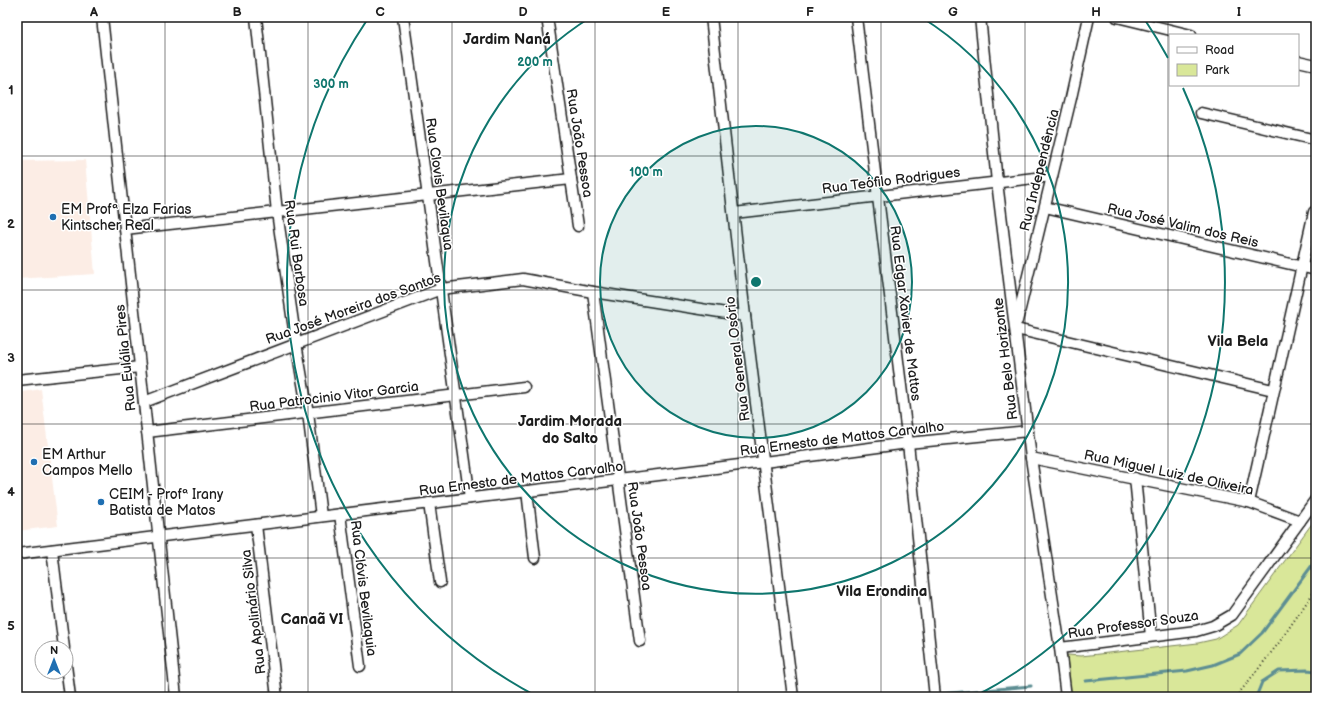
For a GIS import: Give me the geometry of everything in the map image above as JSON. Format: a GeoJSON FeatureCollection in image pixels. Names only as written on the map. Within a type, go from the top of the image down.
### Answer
{"type":"FeatureCollection","features":[{"type":"Feature","properties":{"kind":"street","name":"Rua Eulália Pires"},"geometry":{"type":"LineString","coordinates":[[102,17],[176,697]]}},
{"type":"Feature","properties":{"kind":"street","name":"Rua Rui Barbosa"},"geometry":{"type":"LineString","coordinates":[[256,17],[277,212],[296,344],[308,413],[321,516]]}},
{"type":"Feature","properties":{"kind":"street","name":"Rua Clovis Bevilaqua"},"geometry":{"type":"LineString","coordinates":[[403,17],[470,498]]}},
{"type":"Feature","properties":{"kind":"street","name":"Rua João Pessoa"},"geometry":{"type":"LineString","coordinates":[[547,17],[578,226]]}},
{"type":"Feature","properties":{"kind":"street","name":"Rua General Osório"},"geometry":{"type":"LineString","coordinates":[[710,17],[792,697]]}},
{"type":"Feature","properties":{"kind":"street","name":"Rua Edgar Xavier de Mattos"},"geometry":{"type":"LineString","coordinates":[[856,17],[908,443],[935,697]]}},
{"type":"Feature","properties":{"kind":"street","name":"Rua Belo Horizonte"},"geometry":{"type":"LineString","coordinates":[[980,17],[997,182],[1031,458],[1066,697]]}},
{"type":"Feature","properties":{"kind":"street","name":"Rua Independência"},"geometry":{"type":"LineString","coordinates":[[1016,329],[1089,17]]}},
{"type":"Feature","properties":{"kind":"street"},"geometry":{"type":"LineString","coordinates":[[1117,17],[1187,34]]}},
{"type":"Feature","properties":{"kind":"street"},"geometry":{"type":"LineString","coordinates":[[1299,61],[1316,65]]}},
{"type":"Feature","properties":{"kind":"street"},"geometry":{"type":"LineString","coordinates":[[1201,113],[1316,140]]}},
{"type":"Feature","properties":{"kind":"street","name":"Rua Teófilo Rodrigues"},"geometry":{"type":"LineString","coordinates":[[734,213],[877,195],[1052,176]]}},
{"type":"Feature","properties":{"kind":"street"},"geometry":{"type":"LineString","coordinates":[[125,229],[571,179]]}},
{"type":"Feature","properties":{"kind":"street","name":"Rua José Valim dos Reis"},"geometry":{"type":"LineString","coordinates":[[1045,207],[1316,270]]}},
{"type":"Feature","properties":{"kind":"street"},"geometry":{"type":"LineString","coordinates":[[1249,502],[1314,212]]}},
{"type":"Feature","properties":{"kind":"street","name":"Rua José Moreira dos Santos"},"geometry":{"type":"LineString","coordinates":[[144,402],[441,289],[523,279],[593,292],[745,316]]}},
{"type":"Feature","properties":{"kind":"street","name":"Rua João Pessoa"},"geometry":{"type":"LineString","coordinates":[[593,292],[640,641]]}},
{"type":"Feature","properties":{"kind":"street"},"geometry":{"type":"LineString","coordinates":[[1016,329],[1273,390]]}},
{"type":"Feature","properties":{"kind":"street"},"geometry":{"type":"LineString","coordinates":[[17,380],[140,367]]}},
{"type":"Feature","properties":{"kind":"street","name":"Rua Patrocinio Vitor Garcia"},"geometry":{"type":"LineString","coordinates":[[147,432],[524,387]]}},
{"type":"Feature","properties":{"kind":"street","name":"Rua Ernesto de Mattos Carvalho"},"geometry":{"type":"LineString","coordinates":[[17,554],[908,443],[1028,431]]}},
{"type":"Feature","properties":{"kind":"street","name":"Rua Miguel Luiz de Oliveira"},"geometry":{"type":"LineString","coordinates":[[1031,458],[1135,478],[1183,490],[1249,502],[1300,522]]}},
{"type":"Feature","properties":{"kind":"street"},"geometry":{"type":"LineString","coordinates":[[1135,478],[1151,636]]}},
{"type":"Feature","properties":{"kind":"street"},"geometry":{"type":"LineString","coordinates":[[527,491],[535,558]]}},
{"type":"Feature","properties":{"kind":"street","name":"Rua Professor Souza"},"geometry":{"type":"LineString","coordinates":[[1060,648],[1196,631],[1213,626],[1232,614],[1316,499]]}},
{"type":"Feature","properties":{"kind":"street"},"geometry":{"type":"LineString","coordinates":[[430,503],[440,582]]}},
{"type":"Feature","properties":{"kind":"street","name":"Rua Clóvis Bevilaquia"},"geometry":{"type":"LineString","coordinates":[[340,514],[360,666]]}},
{"type":"Feature","properties":{"kind":"street","name":"Rua Apolinário Silva"},"geometry":{"type":"LineString","coordinates":[[256,525],[277,697]]}},
{"type":"Feature","properties":{"kind":"street"},"geometry":{"type":"LineString","coordinates":[[52,550],[63,640]]}},
{"type":"Feature","properties":{"kind":"street"},"geometry":{"type":"LineString","coordinates":[[68,680],[70,697]]}},
{"type":"Feature","properties":{"kind":"path"},"geometry":{"type":"LineString","coordinates":[[1236,697],[1278,644],[1316,589]]}},
{"type":"Feature","properties":{"kind":"shaded area","name":"EM Profª Elza Farias Kintscher Real"},"geometry":{"type":"Polygon","coordinates":[[[85,160],[95,274],[17,279],[17,161],[85,160]]]}},
{"type":"Feature","properties":{"kind":"shaded area","name":"EM Arthur Campos Mello"},"geometry":{"type":"Polygon","coordinates":[[[41,389],[58,526],[17,531],[17,393],[41,389]]]}},
{"type":"Feature","properties":{"kind":"green space"},"geometry":{"type":"Polygon","coordinates":[[[1316,518],[1316,697],[1070,697],[1067,655],[1081,656],[1198,643],[1216,639],[1238,625],[1316,518]]]}},
{"type":"Feature","properties":{"kind":"waterway"},"geometry":{"type":"LineString","coordinates":[[1086,681],[1187,671],[1213,665],[1240,654],[1262,633],[1316,560]]}},
{"type":"Feature","properties":{"kind":"waterway"},"geometry":{"type":"LineString","coordinates":[[1256,697],[1262,682],[1279,671],[1316,671]]}},
{"type":"Feature","properties":{"kind":"waterway"},"geometry":{"type":"LineString","coordinates":[[905,697],[1031,686]]}},
{"type":"Feature","properties":{"kind":"place","name":"EM Profª Elza Farias Kintscher Real"},"geometry":{"type":"Point","coordinates":[53,217]}},
{"type":"Feature","properties":{"kind":"place","name":"EM Arthur Campos Mello"},"geometry":{"type":"Point","coordinates":[34,462]}},
{"type":"Feature","properties":{"kind":"place","name":"CEIM - Profª Irany Batista de Matos"},"geometry":{"type":"Point","coordinates":[101,502]}},
{"type":"Feature","properties":{"kind":"district","name":"Jardim Naná"},"geometry":{"type":"Point","coordinates":[507,39]}},
{"type":"Feature","properties":{"kind":"district","name":"Vila Bela"},"geometry":{"type":"Point","coordinates":[1238,341]}},
{"type":"Feature","properties":{"kind":"district","name":"Jardim Morada do Salto"},"geometry":{"type":"Point","coordinates":[570,430]}},
{"type":"Feature","properties":{"kind":"district","name":"Vila Erondina"},"geometry":{"type":"Point","coordinates":[882,591]}},
{"type":"Feature","properties":{"kind":"district","name":"Canaã VI"},"geometry":{"type":"Point","coordinates":[312,619]}}]}
